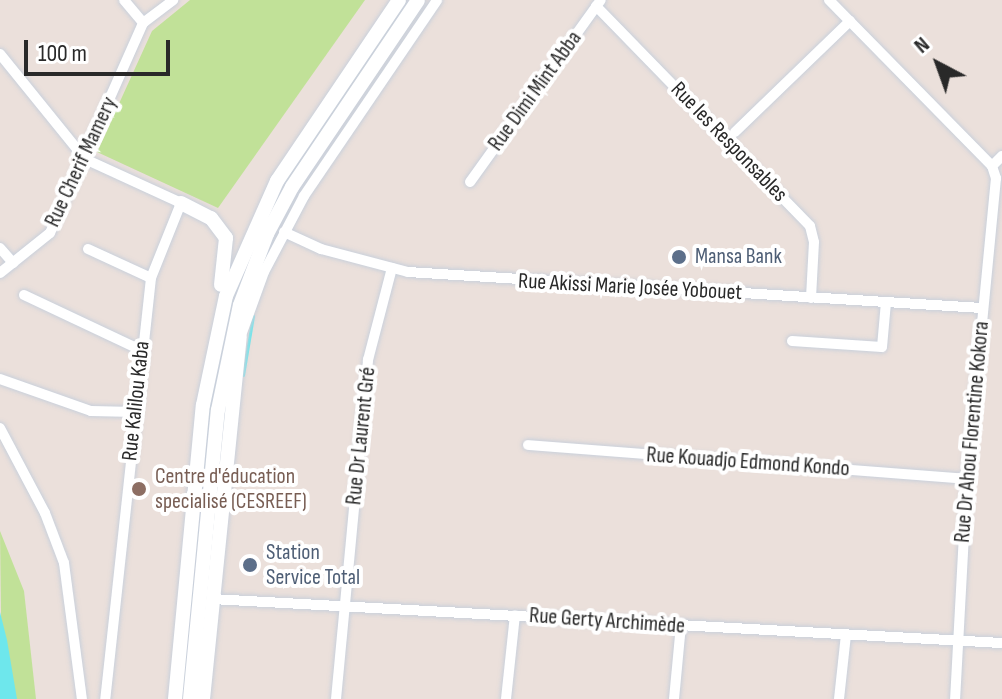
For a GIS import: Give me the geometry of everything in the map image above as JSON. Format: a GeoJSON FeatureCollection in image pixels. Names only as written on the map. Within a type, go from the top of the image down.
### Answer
{"type":"FeatureCollection","features":[{"type":"Feature","properties":{"kind":"main road"},"geometry":{"type":"LineString","coordinates":[[210,357],[241,256],[277,181],[399,0]]}},
{"type":"Feature","properties":{"kind":"main road"},"geometry":{"type":"LineString","coordinates":[[190,699],[222,380],[240,305],[279,210],[418,0]]}},
{"type":"Feature","properties":{"kind":"main road"},"geometry":{"type":"LineString","coordinates":[[175,699],[210,357],[209,333],[228,243],[211,218],[181,203]]}},
{"type":"Feature","properties":{"kind":"main road"},"geometry":{"type":"LineString","coordinates":[[203,699],[240,337]]}},
{"type":"Feature","properties":{"kind":"street"},"geometry":{"type":"LineString","coordinates":[[124,0],[143,23]]}},
{"type":"Feature","properties":{"kind":"street","name":"Rue Cherif Mamery"},"geometry":{"type":"LineString","coordinates":[[0,273],[50,233],[143,23],[173,0]]}},
{"type":"Feature","properties":{"kind":"street"},"geometry":{"type":"LineString","coordinates":[[222,380],[284,232],[355,117],[437,0]]}},
{"type":"Feature","properties":{"kind":"street"},"geometry":{"type":"LineString","coordinates":[[829,0],[992,166],[1002,156]]}},
{"type":"Feature","properties":{"kind":"street","name":"Rue Dimi Mint Abba"},"geometry":{"type":"LineString","coordinates":[[470,182],[598,3]]}},
{"type":"Feature","properties":{"kind":"street","name":"Rue les Responsables"},"geometry":{"type":"LineString","coordinates":[[598,3],[810,226],[814,242],[811,298]]}},
{"type":"Feature","properties":{"kind":"street"},"geometry":{"type":"LineString","coordinates":[[735,132],[850,21]]}},
{"type":"Feature","properties":{"kind":"street"},"geometry":{"type":"LineString","coordinates":[[0,54],[85,159],[181,203]]}},
{"type":"Feature","properties":{"kind":"street","name":"Rue Dr Ahou Florentine Kokora"},"geometry":{"type":"LineString","coordinates":[[955,699],[967,479],[996,193],[992,166]]}},
{"type":"Feature","properties":{"kind":"street","name":"Rue Kalilou Kaba"},"geometry":{"type":"LineString","coordinates":[[105,699],[151,278],[181,203]]}},
{"type":"Feature","properties":{"kind":"street","name":"Rue Akissi Marie Josée Yobouet"},"geometry":{"type":"LineString","coordinates":[[284,232],[321,249],[392,268],[451,277],[982,308]]}},
{"type":"Feature","properties":{"kind":"street"},"geometry":{"type":"LineString","coordinates":[[0,248],[13,263]]}},
{"type":"Feature","properties":{"kind":"street"},"geometry":{"type":"LineString","coordinates":[[88,249],[151,278]]}},
{"type":"Feature","properties":{"kind":"street","name":"Rue Dr Laurent Gré"},"geometry":{"type":"LineString","coordinates":[[336,699],[368,360],[392,268]]}},
{"type":"Feature","properties":{"kind":"street"},"geometry":{"type":"LineString","coordinates":[[24,295],[141,350]]}},
{"type":"Feature","properties":{"kind":"street"},"geometry":{"type":"LineString","coordinates":[[792,341],[882,347],[886,302]]}},
{"type":"Feature","properties":{"kind":"street"},"geometry":{"type":"LineString","coordinates":[[0,379],[91,411],[135,412]]}},
{"type":"Feature","properties":{"kind":"street"},"geometry":{"type":"LineString","coordinates":[[0,428],[45,513],[64,563],[82,699]]}},
{"type":"Feature","properties":{"kind":"street","name":"Rue Kouadjo Edmond Kondo"},"geometry":{"type":"LineString","coordinates":[[528,445],[967,479]]}},
{"type":"Feature","properties":{"kind":"street","name":"Rue Gerty Archimède"},"geometry":{"type":"LineString","coordinates":[[212,599],[956,643],[1002,643]]}},
{"type":"Feature","properties":{"kind":"street"},"geometry":{"type":"LineString","coordinates":[[506,699],[515,615]]}},
{"type":"Feature","properties":{"kind":"street"},"geometry":{"type":"LineString","coordinates":[[674,699],[681,625]]}},
{"type":"Feature","properties":{"kind":"street"},"geometry":{"type":"LineString","coordinates":[[839,699],[846,635]]}},
{"type":"Feature","properties":{"kind":"green space"},"geometry":{"type":"Polygon","coordinates":[[[190,0],[365,0],[218,208],[97,152],[152,31],[190,0]]]}},
{"type":"Feature","properties":{"kind":"green space"},"geometry":{"type":"Polygon","coordinates":[[[0,531],[24,591],[36,699],[2,699],[0,531]]]}},
{"type":"Feature","properties":{"kind":"water"},"geometry":{"type":"Polygon","coordinates":[[[0,612],[7,640],[17,699],[0,699],[0,612]]]}},
{"type":"Feature","properties":{"kind":"waterway"},"geometry":{"type":"LineString","coordinates":[[243,375],[253,316]]}},
{"type":"Feature","properties":{"kind":"place","name":"Mansa Bank"},"geometry":{"type":"Point","coordinates":[679,257]}},
{"type":"Feature","properties":{"kind":"place","name":"Centre d'éducation specialisé (CESREEF)"},"geometry":{"type":"Point","coordinates":[139,489]}},
{"type":"Feature","properties":{"kind":"place","name":"Station Service Total"},"geometry":{"type":"Point","coordinates":[250,565]}}]}
